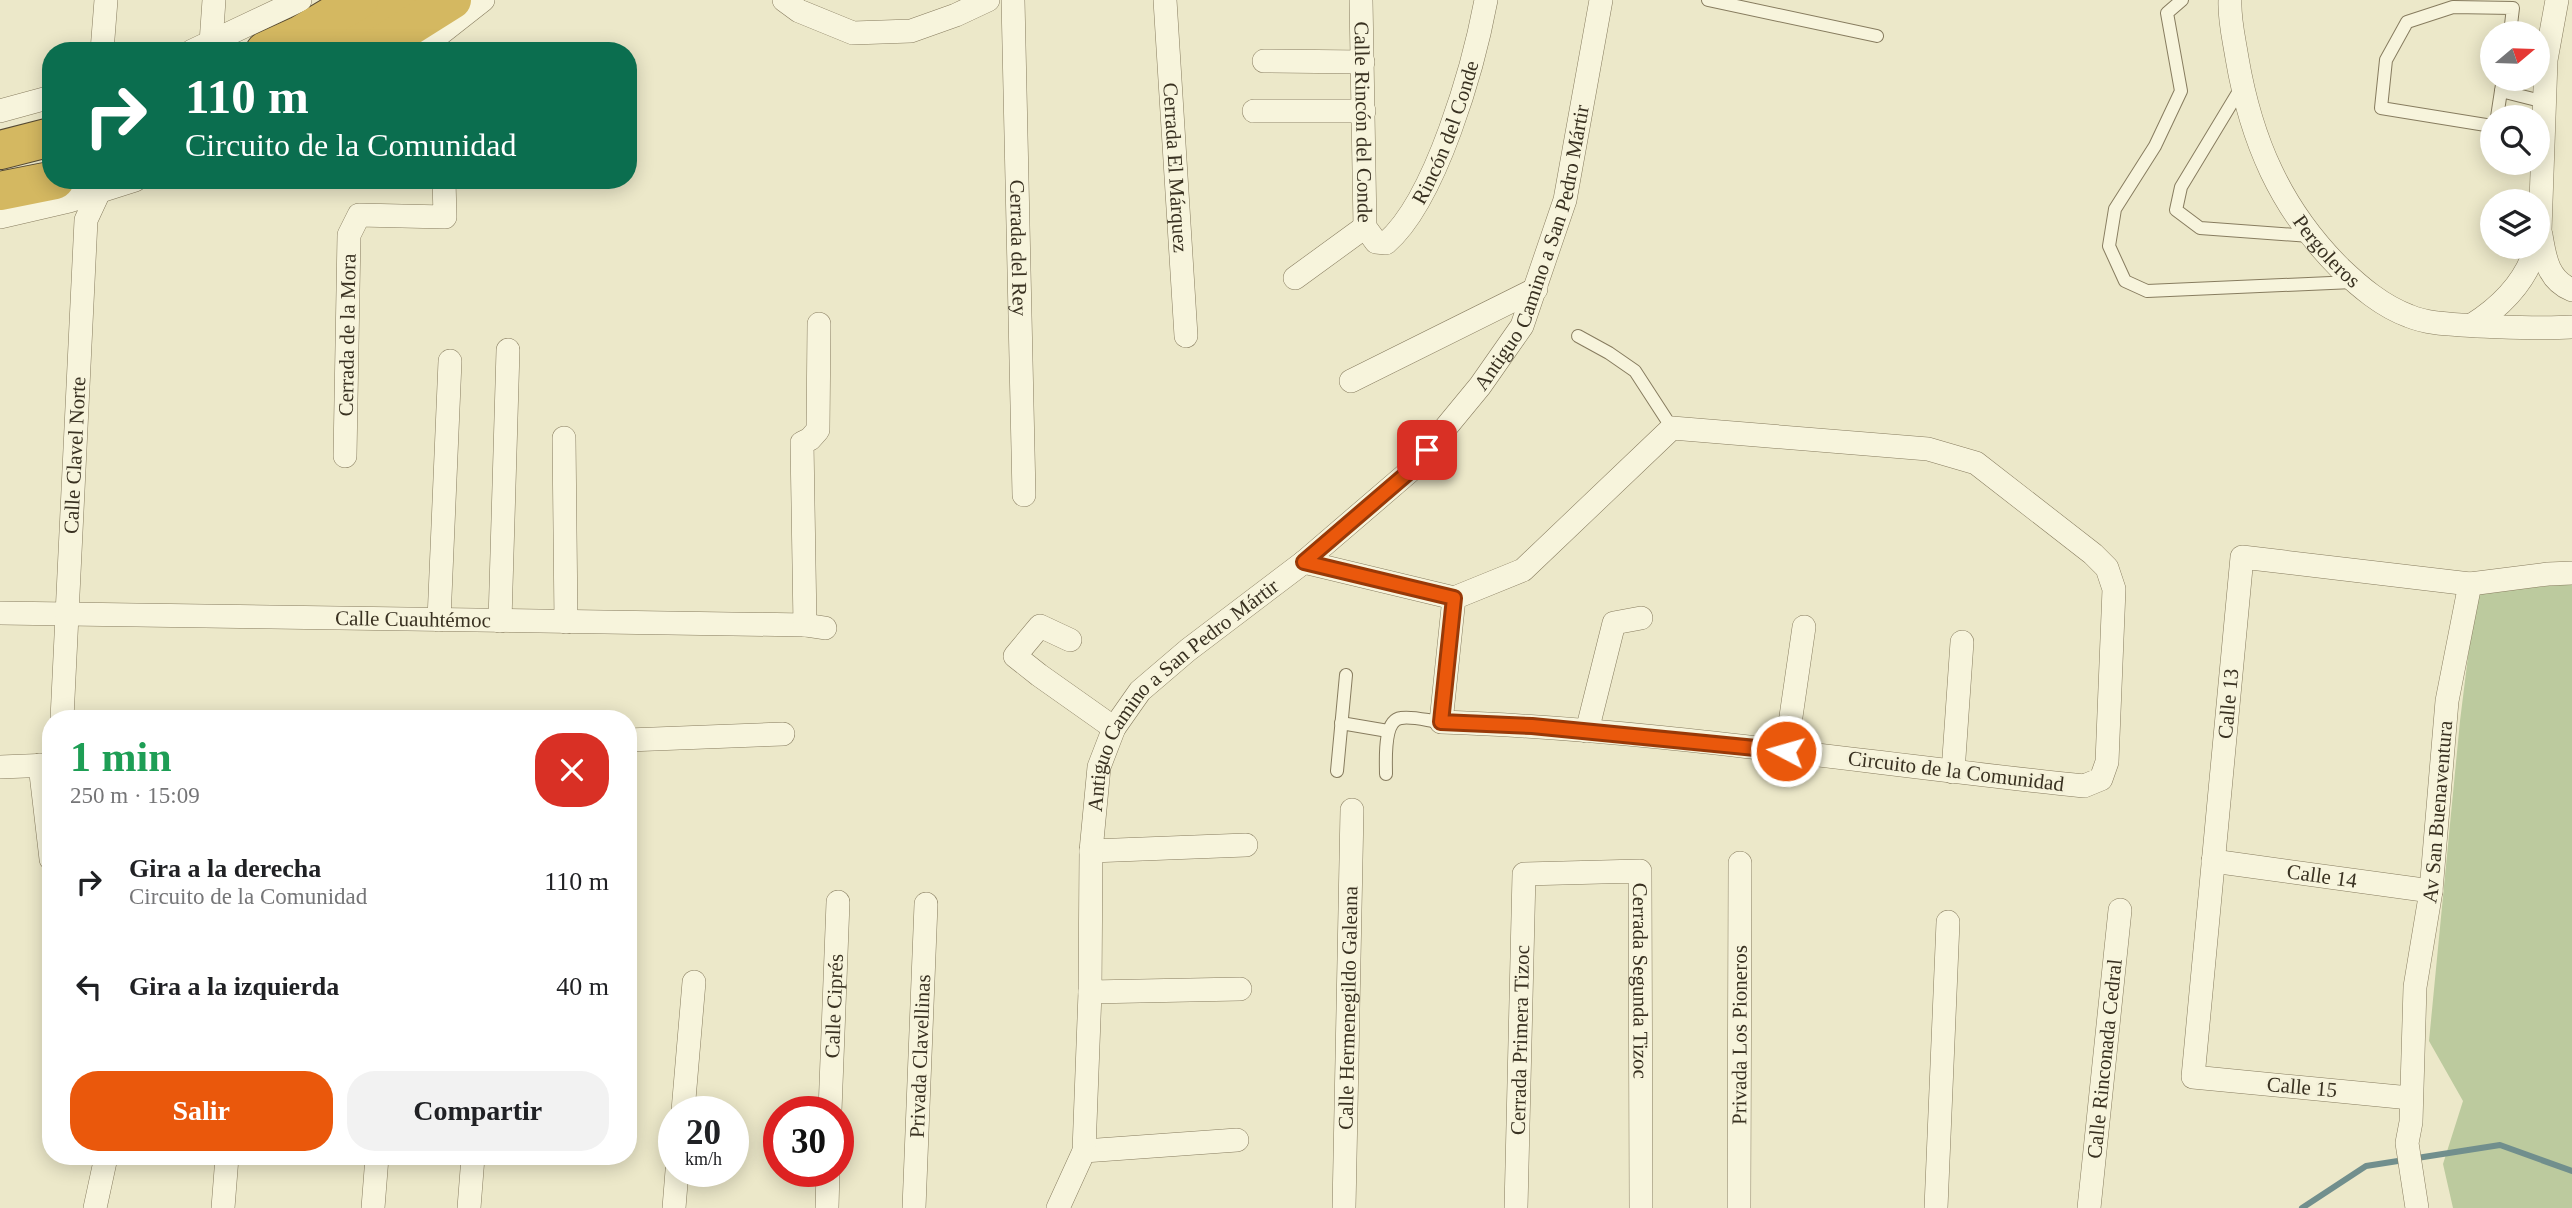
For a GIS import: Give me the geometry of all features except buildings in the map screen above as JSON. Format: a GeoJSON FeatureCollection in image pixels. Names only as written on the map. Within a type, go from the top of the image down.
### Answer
{"type":"FeatureCollection","features":[{"type":"Feature","properties":{"kind":"highway"},"geometry":{"type":"LineString","coordinates":[[285,42],[359,0]]}},
{"type":"Feature","properties":{"kind":"highway"},"geometry":{"type":"LineString","coordinates":[[331,42],[373,20],[402,0]]}},
{"type":"Feature","properties":{"kind":"highway"},"geometry":{"type":"LineString","coordinates":[[361,42],[388,28],[440,21]]}},
{"type":"Feature","properties":{"kind":"highway"},"geometry":{"type":"LineString","coordinates":[[392,42],[440,21]]}},
{"type":"Feature","properties":{"kind":"highway"},"geometry":{"type":"LineString","coordinates":[[0,150],[42,139]]}},
{"type":"Feature","properties":{"kind":"highway"},"geometry":{"type":"LineString","coordinates":[[0,162],[42,153]]}},
{"type":"Feature","properties":{"kind":"highway"},"geometry":{"type":"LineString","coordinates":[[0,181],[42,173]]}},
{"type":"Feature","properties":{"kind":"highway"},"geometry":{"type":"LineString","coordinates":[[0,191],[42,183]]}},
{"type":"Feature","properties":{"kind":"street"},"geometry":{"type":"LineString","coordinates":[[103,42],[106,0]]}},
{"type":"Feature","properties":{"kind":"street"},"geometry":{"type":"LineString","coordinates":[[203,42],[214,0]]}},
{"type":"Feature","properties":{"kind":"street"},"geometry":{"type":"LineString","coordinates":[[212,42],[300,0]]}},
{"type":"Feature","properties":{"kind":"street"},"geometry":{"type":"LineString","coordinates":[[420,42],[440,21],[483,0]]}},
{"type":"Feature","properties":{"kind":"street"},"geometry":{"type":"LineString","coordinates":[[784,0],[799,11],[853,33],[911,31],[988,0]]}},
{"type":"Feature","properties":{"kind":"street","name":"Cerrada del Rey"},"geometry":{"type":"LineString","coordinates":[[1013,0],[1024,495]]}},
{"type":"Feature","properties":{"kind":"street","name":"Cerrada El Márquez"},"geometry":{"type":"LineString","coordinates":[[1165,0],[1186,336]]}},
{"type":"Feature","properties":{"kind":"street","name":"Calle Rincón del Conde"},"geometry":{"type":"LineString","coordinates":[[1361,0],[1370,234]]}},
{"type":"Feature","properties":{"kind":"street","name":"Rincón del Conde"},"geometry":{"type":"LineString","coordinates":[[1295,278],[1370,234],[1386,243],[1399,231],[1439,159],[1478,43],[1486,0]]}},
{"type":"Feature","properties":{"kind":"street","name":"Antiguo Camino a San Pedro Mártir"},"geometry":{"type":"LineString","coordinates":[[1058,1208],[1084,1152],[1090,992],[1091,851],[1099,767],[1114,728],[1140,691],[1188,650],[1304,562],[1410,471],[1480,386],[1522,326],[1565,200],[1601,0]]}},
{"type":"Feature","properties":{"kind":"street","name":"Pergoleros"},"geometry":{"type":"LineString","coordinates":[[2230,0],[2242,86],[2258,142],[2275,181],[2295,217],[2310,236],[2355,282],[2382,302],[2410,317],[2448,325],[2533,329],[2572,327]]}},
{"type":"Feature","properties":{"kind":"street"},"geometry":{"type":"LineString","coordinates":[[2540,189],[2546,60],[2557,0]]}},
{"type":"Feature","properties":{"kind":"street"},"geometry":{"type":"LineString","coordinates":[[1264,61],[1363,62]]}},
{"type":"Feature","properties":{"kind":"street"},"geometry":{"type":"LineString","coordinates":[[0,111],[42,99]]}},
{"type":"Feature","properties":{"kind":"street"},"geometry":{"type":"LineString","coordinates":[[1254,111],[1364,111]]}},
{"type":"Feature","properties":{"kind":"street"},"geometry":{"type":"LineString","coordinates":[[0,217],[108,189]]}},
{"type":"Feature","properties":{"kind":"street","name":"Cerrada de la Mora"},"geometry":{"type":"LineString","coordinates":[[345,456],[349,234],[359,215],[445,217],[444,189]]}},
{"type":"Feature","properties":{"kind":"street","name":"Calle Clavel Norte"},"geometry":{"type":"LineString","coordinates":[[62,710],[86,220],[99,192]]}},
{"type":"Feature","properties":{"kind":"street"},"geometry":{"type":"LineString","coordinates":[[2472,325],[2496,310],[2532,259]]}},
{"type":"Feature","properties":{"kind":"street"},"geometry":{"type":"LineString","coordinates":[[2545,259],[2551,274],[2572,290]]}},
{"type":"Feature","properties":{"kind":"street"},"geometry":{"type":"LineString","coordinates":[[1351,381],[1536,289]]}},
{"type":"Feature","properties":{"kind":"street","name":"Calle Cuauhtémoc"},"geometry":{"type":"LineString","coordinates":[[0,613],[815,626],[802,443],[818,430],[819,324]]}},
{"type":"Feature","properties":{"kind":"street"},"geometry":{"type":"LineString","coordinates":[[500,621],[508,350]]}},
{"type":"Feature","properties":{"kind":"street"},"geometry":{"type":"LineString","coordinates":[[439,620],[450,361]]}},
{"type":"Feature","properties":{"kind":"street"},"geometry":{"type":"LineString","coordinates":[[1304,562],[1454,598],[1523,570],[1672,428]]}},
{"type":"Feature","properties":{"kind":"street","name":"Circuito de la Comunidad"},"geometry":{"type":"LineString","coordinates":[[1441,722],[1587,731],[2084,786],[2101,779],[2107,762],[2115,589],[2107,568],[2093,554],[1976,463],[1928,449],[1672,428]]}},
{"type":"Feature","properties":{"kind":"street"},"geometry":{"type":"LineString","coordinates":[[564,438],[566,622]]}},
{"type":"Feature","properties":{"kind":"street","name":"Calle 13"},"geometry":{"type":"LineString","coordinates":[[2193,1077],[2242,557],[2470,584]]}},
{"type":"Feature","properties":{"kind":"street"},"geometry":{"type":"LineString","coordinates":[[2470,584],[2572,573]]}},
{"type":"Feature","properties":{"kind":"street","name":"Av San Buenaventura"},"geometry":{"type":"LineString","coordinates":[[2417,1208],[2407,1143],[2411,1122],[2415,987],[2431,891],[2447,701],[2470,584]]}},
{"type":"Feature","properties":{"kind":"street"},"geometry":{"type":"LineString","coordinates":[[1441,722],[1454,598]]}},
{"type":"Feature","properties":{"kind":"street"},"geometry":{"type":"LineString","coordinates":[[1587,731],[1614,623],[1642,618]]}},
{"type":"Feature","properties":{"kind":"street"},"geometry":{"type":"LineString","coordinates":[[1070,639],[1040,626],[1015,656],[1114,728]]}},
{"type":"Feature","properties":{"kind":"street"},"geometry":{"type":"LineString","coordinates":[[1786,751],[1804,627]]}},
{"type":"Feature","properties":{"kind":"street"},"geometry":{"type":"LineString","coordinates":[[1953,772],[1962,642]]}},
{"type":"Feature","properties":{"kind":"street"},"geometry":{"type":"LineString","coordinates":[[637,740],[783,734]]}},
{"type":"Feature","properties":{"kind":"street"},"geometry":{"type":"LineString","coordinates":[[0,767],[42,765]]}},
{"type":"Feature","properties":{"kind":"street","name":"Calle Hermenegildo Galeana"},"geometry":{"type":"LineString","coordinates":[[1344,1208],[1352,810]]}},
{"type":"Feature","properties":{"kind":"street"},"geometry":{"type":"LineString","coordinates":[[1091,851],[1246,845]]}},
{"type":"Feature","properties":{"kind":"street","name":"Calle 14"},"geometry":{"type":"LineString","coordinates":[[2213,861],[2431,891]]}},
{"type":"Feature","properties":{"kind":"street","name":"Privada Los Pioneros"},"geometry":{"type":"LineString","coordinates":[[1739,1208],[1740,863]]}},
{"type":"Feature","properties":{"kind":"street","name":"Cerrada Segunda Tizoc"},"geometry":{"type":"LineString","coordinates":[[1524,873],[1640,871],[1642,1208]]}},
{"type":"Feature","properties":{"kind":"street","name":"Cerrada Primera Tizoc"},"geometry":{"type":"LineString","coordinates":[[1516,1208],[1524,873]]}},
{"type":"Feature","properties":{"kind":"street","name":"Calle Ciprés"},"geometry":{"type":"LineString","coordinates":[[831,1096],[838,902]]}},
{"type":"Feature","properties":{"kind":"street","name":"Privada Clavellinas"},"geometry":{"type":"LineString","coordinates":[[914,1208],[926,904]]}},
{"type":"Feature","properties":{"kind":"street","name":"Calle Rinconada Cedral"},"geometry":{"type":"LineString","coordinates":[[2090,1208],[2120,910]]}},
{"type":"Feature","properties":{"kind":"street"},"geometry":{"type":"LineString","coordinates":[[1936,1208],[1948,922]]}},
{"type":"Feature","properties":{"kind":"street"},"geometry":{"type":"LineString","coordinates":[[683,1096],[694,982]]}},
{"type":"Feature","properties":{"kind":"street"},"geometry":{"type":"LineString","coordinates":[[1090,992],[1240,989]]}},
{"type":"Feature","properties":{"kind":"street","name":"Calle 15"},"geometry":{"type":"LineString","coordinates":[[2193,1077],[2410,1098]]}},
{"type":"Feature","properties":{"kind":"street"},"geometry":{"type":"LineString","coordinates":[[1084,1152],[1237,1140]]}},
{"type":"Feature","properties":{"kind":"street"},"geometry":{"type":"LineString","coordinates":[[95,1208],[104,1165]]}},
{"type":"Feature","properties":{"kind":"street"},"geometry":{"type":"LineString","coordinates":[[223,1208],[226,1165]]}},
{"type":"Feature","properties":{"kind":"street"},"geometry":{"type":"LineString","coordinates":[[373,1208],[376,1165]]}},
{"type":"Feature","properties":{"kind":"street"},"geometry":{"type":"LineString","coordinates":[[469,1208],[472,1165]]}},
{"type":"Feature","properties":{"kind":"street"},"geometry":{"type":"LineString","coordinates":[[674,1208],[676,1187]]}},
{"type":"Feature","properties":{"kind":"street"},"geometry":{"type":"LineString","coordinates":[[827,1208],[828,1187]]}},
{"type":"Feature","properties":{"kind":"lane"},"geometry":{"type":"LineString","coordinates":[[1708,0],[1877,36]]}},
{"type":"Feature","properties":{"kind":"lane"},"geometry":{"type":"LineString","coordinates":[[2182,0],[2167,13],[2181,91],[2155,146],[2115,209],[2109,246],[2125,281],[2147,291],[2355,282]]}},
{"type":"Feature","properties":{"kind":"lane"},"geometry":{"type":"LineString","coordinates":[[2480,124],[2381,108],[2386,60],[2407,22],[2453,4],[2513,8],[2511,21]]}},
{"type":"Feature","properties":{"kind":"lane"},"geometry":{"type":"LineString","coordinates":[[2242,86],[2181,187],[2176,210],[2200,228],[2310,236]]}},
{"type":"Feature","properties":{"kind":"lane"},"geometry":{"type":"LineString","coordinates":[[2517,91],[2544,102]]}},
{"type":"Feature","properties":{"kind":"lane"},"geometry":{"type":"LineString","coordinates":[[1578,336],[1635,371],[1672,428]]}},
{"type":"Feature","properties":{"kind":"lane"},"geometry":{"type":"LineString","coordinates":[[1337,771],[1346,675]]}},
{"type":"Feature","properties":{"kind":"lane"},"geometry":{"type":"LineString","coordinates":[[1386,774],[1388,731],[1392,723],[1400,718],[1441,722]]}},
{"type":"Feature","properties":{"kind":"lane"},"geometry":{"type":"LineString","coordinates":[[1341,723],[1388,731]]}},
{"type":"Feature","properties":{"kind":"green space"},"geometry":{"type":"Polygon","coordinates":[[[2572,584],[2572,1208],[2453,1208],[2443,1164],[2463,1101],[2429,1041],[2460,721],[2476,592],[2572,584]]]}},
{"type":"Feature","properties":{"kind":"waterway"},"geometry":{"type":"LineString","coordinates":[[2302,1208],[2366,1166],[2500,1145],[2572,1171]]}},
{"type":"Feature","properties":{"kind":"route"},"geometry":{"type":"LineString","coordinates":[[1427,450],[1410,471],[1304,562],[1454,598],[1441,722],[1532,726],[1786,751]]}}]}
